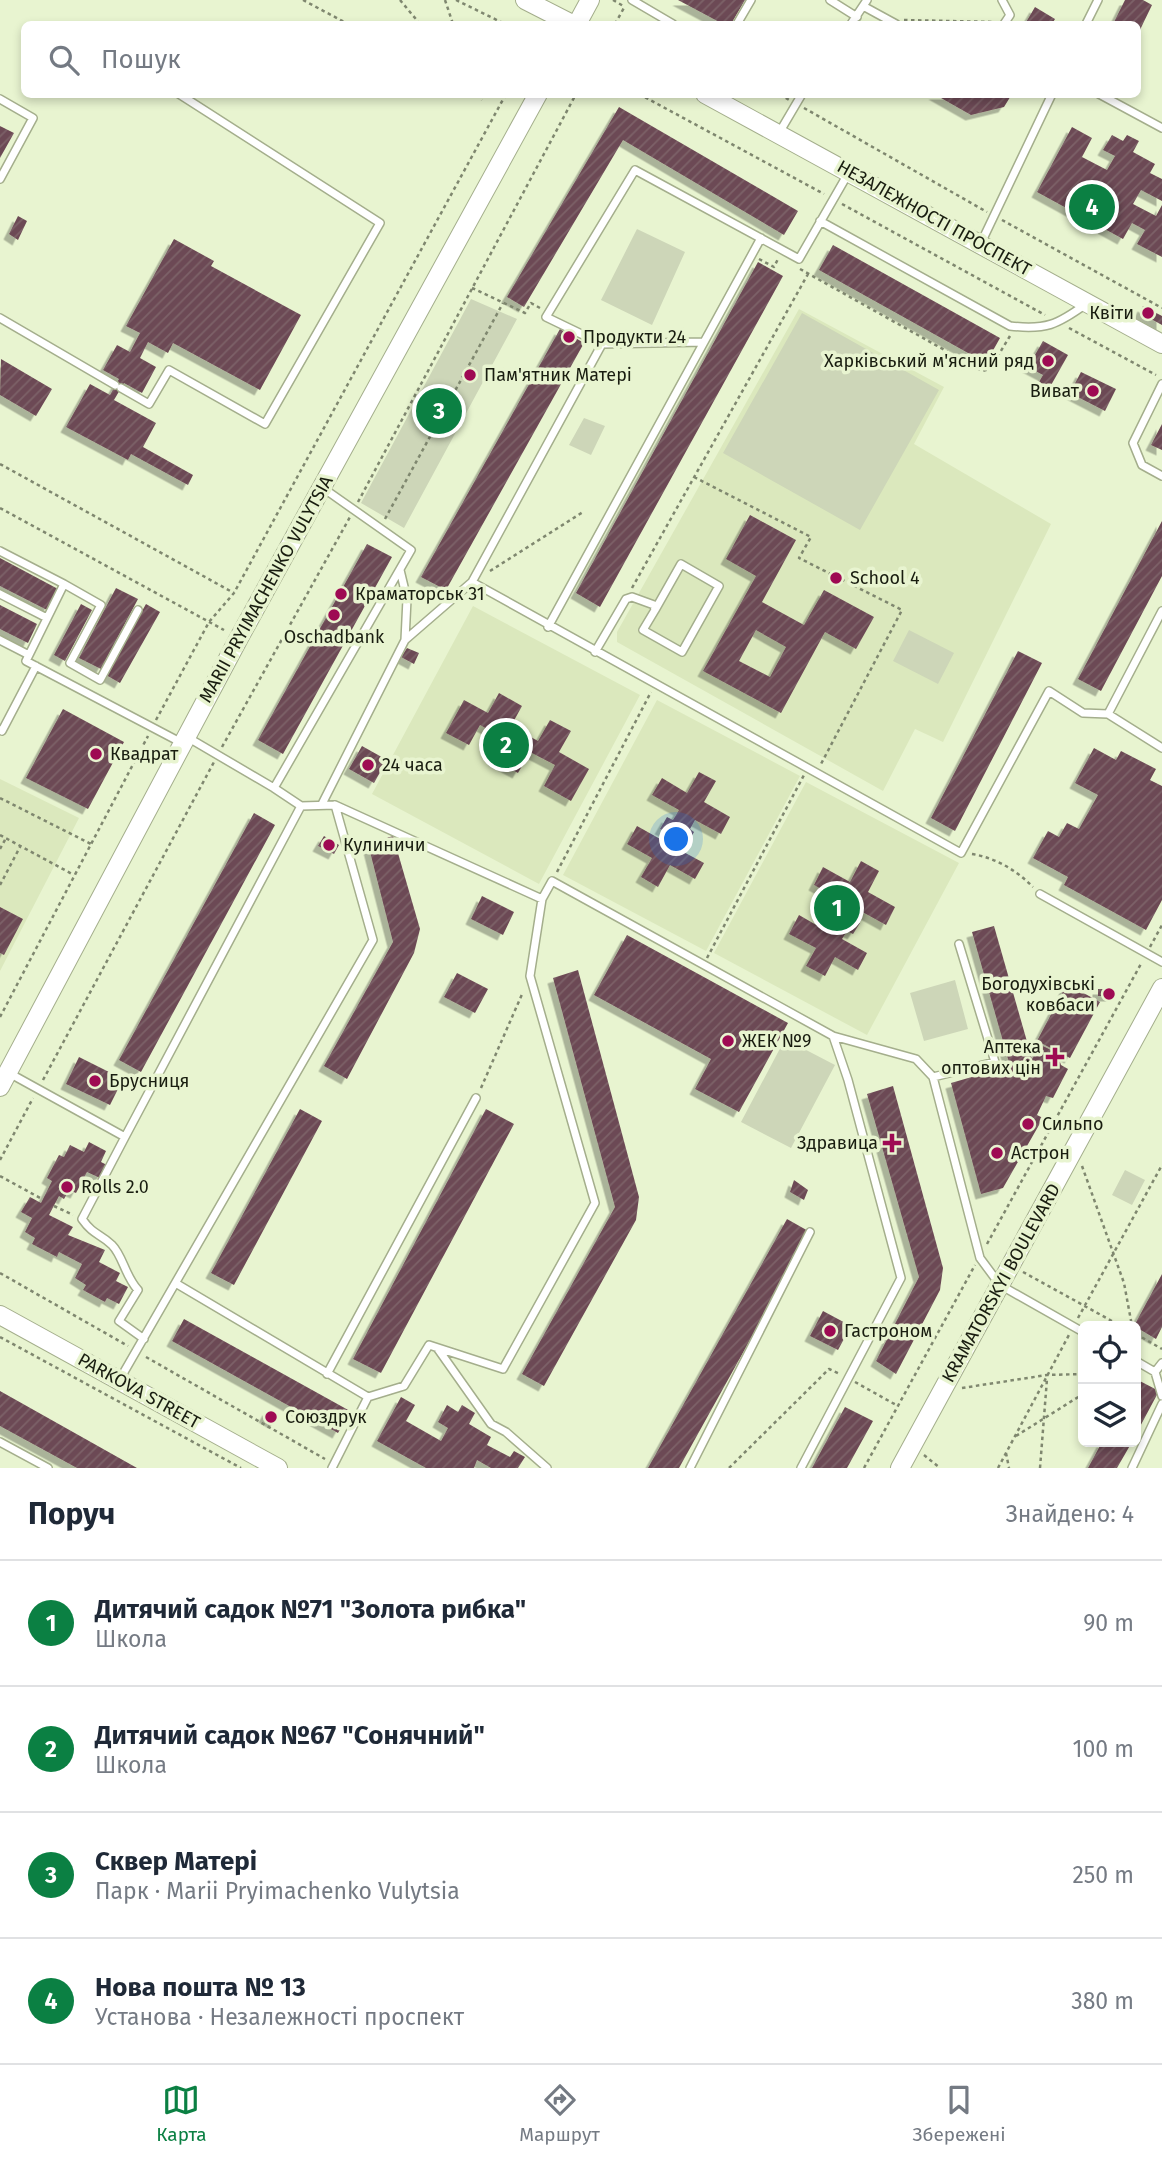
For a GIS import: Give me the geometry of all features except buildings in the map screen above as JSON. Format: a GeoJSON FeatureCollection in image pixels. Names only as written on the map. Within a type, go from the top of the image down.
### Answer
{"type":"FeatureCollection","features":[{"type":"Feature","properties":{"kind":"street"},"geometry":{"type":"LineString","coordinates":[[525,0],[568,21]]}},
{"type":"Feature","properties":{"kind":"street"},"geometry":{"type":"LineString","coordinates":[[576,21],[590,0]]}},
{"type":"Feature","properties":{"kind":"street","name":"MARII PRYIMACHENKO VULYTSIA"},"geometry":{"type":"LineString","coordinates":[[4,1080],[239,638],[536,98]]}},
{"type":"Feature","properties":{"kind":"street","name":"НЕЗАЛЕЖНОСТІ ПРОСПЕКТ"},"geometry":{"type":"LineString","coordinates":[[712,98],[1162,344]]}},
{"type":"Feature","properties":{"kind":"street","name":"KRAMATORSKYI BOULEVARD"},"geometry":{"type":"LineString","coordinates":[[900,1468],[1162,988]]}},
{"type":"Feature","properties":{"kind":"street","name":"PARKOVA STREET"},"geometry":{"type":"LineString","coordinates":[[0,1315],[253,1458],[278,1468]]}},
{"type":"Feature","properties":{"kind":"lane"},"geometry":{"type":"LineString","coordinates":[[630,0],[668,21]]}},
{"type":"Feature","properties":{"kind":"lane"},"geometry":{"type":"LineString","coordinates":[[739,21],[751,0]]}},
{"type":"Feature","properties":{"kind":"lane"},"geometry":{"type":"LineString","coordinates":[[830,0],[857,17]]}},
{"type":"Feature","properties":{"kind":"lane"},"geometry":{"type":"LineString","coordinates":[[1002,0],[1010,15],[1006,21]]}},
{"type":"Feature","properties":{"kind":"lane"},"geometry":{"type":"LineString","coordinates":[[1088,21],[1098,0]]}},
{"type":"Feature","properties":{"kind":"lane"},"geometry":{"type":"LineString","coordinates":[[854,21],[865,3],[888,20]]}},
{"type":"Feature","properties":{"kind":"lane"},"geometry":{"type":"LineString","coordinates":[[0,318],[149,404],[169,370],[265,424],[380,223],[185,98]]}},
{"type":"Feature","properties":{"kind":"lane"},"geometry":{"type":"LineString","coordinates":[[779,134],[800,98]]}},
{"type":"Feature","properties":{"kind":"lane"},"geometry":{"type":"LineString","coordinates":[[980,244],[1050,98]]}},
{"type":"Feature","properties":{"kind":"lane"},"geometry":{"type":"LineString","coordinates":[[1106,98],[1162,128]]}},
{"type":"Feature","properties":{"kind":"lane"},"geometry":{"type":"LineString","coordinates":[[0,99],[33,118],[0,179]]}},
{"type":"Feature","properties":{"kind":"lane"},"geometry":{"type":"LineString","coordinates":[[704,342],[602,344],[546,317],[635,170],[761,238],[781,253],[799,259],[849,172]]}},
{"type":"Feature","properties":{"kind":"lane"},"geometry":{"type":"LineString","coordinates":[[820,221],[1015,327],[1029,330],[1060,323],[1088,303]]}},
{"type":"Feature","properties":{"kind":"lane"},"geometry":{"type":"LineString","coordinates":[[548,626],[761,238]]}},
{"type":"Feature","properties":{"kind":"lane"},"geometry":{"type":"LineString","coordinates":[[322,804],[405,640],[472,582],[602,344]]}},
{"type":"Feature","properties":{"kind":"lane"},"geometry":{"type":"LineString","coordinates":[[1162,384],[1133,443],[1142,465],[1162,476]]}},
{"type":"Feature","properties":{"kind":"lane"},"geometry":{"type":"LineString","coordinates":[[274,788],[411,550],[322,487]]}},
{"type":"Feature","properties":{"kind":"lane"},"geometry":{"type":"LineString","coordinates":[[0,551],[101,605],[70,663],[100,680],[138,610]]}},
{"type":"Feature","properties":{"kind":"lane"},"geometry":{"type":"LineString","coordinates":[[681,564],[719,586],[682,652],[643,631],[656,606],[681,564]]}},
{"type":"Feature","properties":{"kind":"lane"},"geometry":{"type":"LineString","coordinates":[[400,569],[407,599],[405,640]]}},
{"type":"Feature","properties":{"kind":"lane"},"geometry":{"type":"LineString","coordinates":[[472,582],[961,853],[1049,691],[1083,713],[1108,714],[1162,748]]}},
{"type":"Feature","properties":{"kind":"lane"},"geometry":{"type":"LineString","coordinates":[[64,584],[26,661],[153,728],[218,755],[301,806],[335,805],[542,899]]}},
{"type":"Feature","properties":{"kind":"lane"},"geometry":{"type":"LineString","coordinates":[[0,594],[47,618]]}},
{"type":"Feature","properties":{"kind":"lane"},"geometry":{"type":"LineString","coordinates":[[595,652],[626,599],[638,597],[656,606]]}},
{"type":"Feature","properties":{"kind":"lane"},"geometry":{"type":"LineString","coordinates":[[1108,714],[1162,611]]}},
{"type":"Feature","properties":{"kind":"lane"},"geometry":{"type":"LineString","coordinates":[[0,640],[29,655]]}},
{"type":"Feature","properties":{"kind":"lane"},"geometry":{"type":"LineString","coordinates":[[0,730],[2,731],[36,666]]}},
{"type":"Feature","properties":{"kind":"lane"},"geometry":{"type":"LineString","coordinates":[[119,1381],[373,940],[335,805]]}},
{"type":"Feature","properties":{"kind":"lane"},"geometry":{"type":"LineString","coordinates":[[144,1339],[120,1321],[138,1290],[127,1278],[113,1245],[91,1233],[82,1219],[301,806]]}},
{"type":"Feature","properties":{"kind":"lane"},"geometry":{"type":"LineString","coordinates":[[333,1466],[368,1397],[404,1386],[429,1345],[503,1369],[595,1203],[530,976],[542,899],[552,881],[833,1036],[916,1059],[933,1077],[979,1258],[1000,1285],[1078,1329]]}},
{"type":"Feature","properties":{"kind":"lane"},"geometry":{"type":"LineString","coordinates":[[1040,894],[1162,962]]}},
{"type":"Feature","properties":{"kind":"lane"},"geometry":{"type":"LineString","coordinates":[[933,1077],[995,1062],[959,944]]}},
{"type":"Feature","properties":{"kind":"lane"},"geometry":{"type":"LineString","coordinates":[[801,1468],[901,1278],[848,1080],[833,1036]]}},
{"type":"Feature","properties":{"kind":"lane"},"geometry":{"type":"LineString","coordinates":[[4,1080],[38,1089],[125,1137]]}},
{"type":"Feature","properties":{"kind":"lane"},"geometry":{"type":"LineString","coordinates":[[327,1374],[476,1098]]}},
{"type":"Feature","properties":{"kind":"lane"},"geometry":{"type":"LineString","coordinates":[[690,1468],[810,1232]]}},
{"type":"Feature","properties":{"kind":"lane"},"geometry":{"type":"LineString","coordinates":[[177,1284],[368,1397]]}},
{"type":"Feature","properties":{"kind":"lane"},"geometry":{"type":"LineString","coordinates":[[438,1349],[491,1424],[506,1432],[547,1468]]}},
{"type":"Feature","properties":{"kind":"lane"},"geometry":{"type":"LineString","coordinates":[[1155,1372],[1162,1363]]}},
{"type":"Feature","properties":{"kind":"lane"},"geometry":{"type":"LineString","coordinates":[[1141,1364],[1155,1372],[1162,1396]]}},
{"type":"Feature","properties":{"kind":"lane"},"geometry":{"type":"LineString","coordinates":[[1132,1468],[1162,1404]]}},
{"type":"Feature","properties":{"kind":"lane"},"geometry":{"type":"LineString","coordinates":[[0,1442],[48,1468]]}},
{"type":"Feature","properties":{"kind":"path"},"geometry":{"type":"LineString","coordinates":[[303,0],[342,21]]}},
{"type":"Feature","properties":{"kind":"path"},"geometry":{"type":"LineString","coordinates":[[400,0],[418,21]]}},
{"type":"Feature","properties":{"kind":"path"},"geometry":{"type":"LineString","coordinates":[[445,0],[452,21]]}},
{"type":"Feature","properties":{"kind":"path"},"geometry":{"type":"LineString","coordinates":[[456,0],[499,21]]}},
{"type":"Feature","properties":{"kind":"path"},"geometry":{"type":"LineString","coordinates":[[617,21],[630,0]]}},
{"type":"Feature","properties":{"kind":"path"},"geometry":{"type":"LineString","coordinates":[[888,20],[927,21]]}},
{"type":"Feature","properties":{"kind":"path"},"geometry":{"type":"LineString","coordinates":[[0,1017],[209,622],[233,593],[504,98]]}},
{"type":"Feature","properties":{"kind":"path"},"geometry":{"type":"LineString","coordinates":[[0,1160],[574,98]]}},
{"type":"Feature","properties":{"kind":"path"},"geometry":{"type":"LineString","coordinates":[[646,98],[1162,378]]}},
{"type":"Feature","properties":{"kind":"path"},"geometry":{"type":"LineString","coordinates":[[786,98],[1162,308]]}},
{"type":"Feature","properties":{"kind":"path"},"geometry":{"type":"LineString","coordinates":[[752,255],[774,267],[781,253],[789,262]]}},
{"type":"Feature","properties":{"kind":"path"},"geometry":{"type":"LineString","coordinates":[[798,268],[982,371],[990,369],[1015,327]]}},
{"type":"Feature","properties":{"kind":"path"},"geometry":{"type":"LineString","coordinates":[[626,599],[808,274]]}},
{"type":"Feature","properties":{"kind":"path"},"geometry":{"type":"LineString","coordinates":[[472,289],[525,313],[531,303],[549,313]]}},
{"type":"Feature","properties":{"kind":"path"},"geometry":{"type":"LineString","coordinates":[[380,528],[503,303]]}},
{"type":"Feature","properties":{"kind":"path"},"geometry":{"type":"LineString","coordinates":[[0,464],[233,593]]}},
{"type":"Feature","properties":{"kind":"path"},"geometry":{"type":"LineString","coordinates":[[694,477],[811,537],[799,558],[902,610],[816,773]]}},
{"type":"Feature","properties":{"kind":"path"},"geometry":{"type":"LineString","coordinates":[[0,508],[239,638]]}},
{"type":"Feature","properties":{"kind":"path"},"geometry":{"type":"LineString","coordinates":[[472,582],[583,512]]}},
{"type":"Feature","properties":{"kind":"path"},"geometry":{"type":"LineString","coordinates":[[552,881],[654,685]]}},
{"type":"Feature","properties":{"kind":"path"},"geometry":{"type":"LineString","coordinates":[[704,965],[807,769]]}},
{"type":"Feature","properties":{"kind":"path"},"geometry":{"type":"LineString","coordinates":[[0,798],[91,844]]}},
{"type":"Feature","properties":{"kind":"path"},"geometry":{"type":"LineString","coordinates":[[0,835],[75,875]]}},
{"type":"Feature","properties":{"kind":"path"},"geometry":{"type":"LineString","coordinates":[[0,849],[6,838]]}},
{"type":"Feature","properties":{"kind":"path"},"geometry":{"type":"LineString","coordinates":[[0,885],[20,846]]}},
{"type":"Feature","properties":{"kind":"path"},"geometry":{"type":"LineString","coordinates":[[961,853],[987,857],[1019,873],[1040,894]]}},
{"type":"Feature","properties":{"kind":"path"},"geometry":{"type":"LineString","coordinates":[[864,1468],[1162,925]]}},
{"type":"Feature","properties":{"kind":"path"},"geometry":{"type":"LineString","coordinates":[[476,1098],[530,976]]}},
{"type":"Feature","properties":{"kind":"path"},"geometry":{"type":"LineString","coordinates":[[1075,1147],[1125,1283],[1131,1321]]}},
{"type":"Feature","properties":{"kind":"path"},"geometry":{"type":"LineString","coordinates":[[998,1468],[1162,1165]]}},
{"type":"Feature","properties":{"kind":"path"},"geometry":{"type":"LineString","coordinates":[[0,1176],[42,1199]]}},
{"type":"Feature","properties":{"kind":"path"},"geometry":{"type":"LineString","coordinates":[[54,1206],[82,1219]]}},
{"type":"Feature","properties":{"kind":"path"},"geometry":{"type":"LineString","coordinates":[[1021,1270],[1112,1321]]}},
{"type":"Feature","properties":{"kind":"path"},"geometry":{"type":"LineString","coordinates":[[0,1273],[333,1466]]}},
{"type":"Feature","properties":{"kind":"path"},"geometry":{"type":"LineString","coordinates":[[0,1337],[241,1468]]}},
{"type":"Feature","properties":{"kind":"path"},"geometry":{"type":"LineString","coordinates":[[1141,1337],[1162,1349]]}},
{"type":"Feature","properties":{"kind":"path"},"geometry":{"type":"LineString","coordinates":[[729,1468],[829,1369],[898,1406]]}},
{"type":"Feature","properties":{"kind":"path"},"geometry":{"type":"LineString","coordinates":[[942,1391],[1047,1375],[1078,1374]]}},
{"type":"Feature","properties":{"kind":"path"},"geometry":{"type":"LineString","coordinates":[[1040,1468],[1047,1375]]}},
{"type":"Feature","properties":{"kind":"path"},"geometry":{"type":"LineString","coordinates":[[1014,1438],[1078,1397]]}},
{"type":"Feature","properties":{"kind":"path"},"geometry":{"type":"LineString","coordinates":[[912,1446],[940,1468]]}},
{"type":"Feature","properties":{"kind":"path"},"geometry":{"type":"LineString","coordinates":[[1006,1453],[1009,1468]]}},
{"type":"Feature","properties":{"kind":"shaded area"},"geometry":{"type":"Polygon","coordinates":[[[637,229],[685,252],[652,325],[601,300],[637,229]]]}},
{"type":"Feature","properties":{"kind":"shaded area"},"geometry":{"type":"Polygon","coordinates":[[[471,299],[517,319],[404,528],[361,503],[471,299]]]}},
{"type":"Feature","properties":{"kind":"shaded area","name":"School 4"},"geometry":{"type":"Polygon","coordinates":[[[799,309],[944,387],[914,444],[1051,524],[943,742],[915,729],[883,791],[617,642],[617,632],[799,309]]]}},
{"type":"Feature","properties":{"kind":"shaded area"},"geometry":{"type":"Polygon","coordinates":[[[802,313],[939,390],[860,530],[723,453],[802,313]]]}},
{"type":"Feature","properties":{"kind":"shaded area"},"geometry":{"type":"Polygon","coordinates":[[[584,418],[605,426],[591,455],[569,445],[584,418]]]}},
{"type":"Feature","properties":{"kind":"shaded area"},"geometry":{"type":"Polygon","coordinates":[[[473,606],[640,695],[539,884],[372,794],[473,606]]]}},
{"type":"Feature","properties":{"kind":"shaded area"},"geometry":{"type":"Polygon","coordinates":[[[909,630],[954,653],[938,684],[893,661],[909,630]]]}},
{"type":"Feature","properties":{"kind":"shaded area"},"geometry":{"type":"Polygon","coordinates":[[[657,700],[800,776],[706,951],[563,875],[657,700]]]}},
{"type":"Feature","properties":{"kind":"shaded area"},"geometry":{"type":"Polygon","coordinates":[[[0,779],[79,818],[0,971],[0,779]]]}},
{"type":"Feature","properties":{"kind":"shaded area"},"geometry":{"type":"Polygon","coordinates":[[[806,782],[959,863],[867,1035],[714,953],[806,782]]]}},
{"type":"Feature","properties":{"kind":"shaded area"},"geometry":{"type":"Polygon","coordinates":[[[955,980],[968,1029],[924,1041],[910,993],[955,980]]]}},
{"type":"Feature","properties":{"kind":"shaded area"},"geometry":{"type":"Polygon","coordinates":[[[785,1039],[835,1065],[791,1148],[741,1122],[785,1039]]]}},
{"type":"Feature","properties":{"kind":"shaded area"},"geometry":{"type":"Polygon","coordinates":[[[1125,1170],[1145,1180],[1132,1205],[1112,1195],[1125,1170]]]}},
{"type":"Feature","properties":{"kind":"place","name":"Нова пошта № 13"},"geometry":{"type":"Point","coordinates":[1092,207]}},
{"type":"Feature","properties":{"kind":"place","name":"Квіти"},"geometry":{"type":"Point","coordinates":[1148,313]}},
{"type":"Feature","properties":{"kind":"place","name":"Продукти 24"},"geometry":{"type":"Point","coordinates":[569,337]}},
{"type":"Feature","properties":{"kind":"place","name":"Харківський м'ясний ряд"},"geometry":{"type":"Point","coordinates":[1048,361]}},
{"type":"Feature","properties":{"kind":"place","name":"Пам'ятник Матері"},"geometry":{"type":"Point","coordinates":[470,375]}},
{"type":"Feature","properties":{"kind":"place","name":"Виват"},"geometry":{"type":"Point","coordinates":[1093,391]}},
{"type":"Feature","properties":{"kind":"place","name":"Сквер Матері"},"geometry":{"type":"Point","coordinates":[439,411]}},
{"type":"Feature","properties":{"kind":"place","name":"School 4"},"geometry":{"type":"Point","coordinates":[836,578]}},
{"type":"Feature","properties":{"kind":"place","name":"Краматорськ 31"},"geometry":{"type":"Point","coordinates":[341,594]}},
{"type":"Feature","properties":{"kind":"place","name":"Oschadbank"},"geometry":{"type":"Point","coordinates":[334,615]}},
{"type":"Feature","properties":{"kind":"place","name":"Дитячий садок №67 \"Сонячний\""},"geometry":{"type":"Point","coordinates":[506,745]}},
{"type":"Feature","properties":{"kind":"place","name":"Квадрат"},"geometry":{"type":"Point","coordinates":[96,754]}},
{"type":"Feature","properties":{"kind":"place","name":"24 часа"},"geometry":{"type":"Point","coordinates":[368,765]}},
{"type":"Feature","properties":{"kind":"place","name":"Кулиничи"},"geometry":{"type":"Point","coordinates":[329,845]}},
{"type":"Feature","properties":{"kind":"place","name":"Дитячий садок №71 \"Золота рибка\""},"geometry":{"type":"Point","coordinates":[837,908]}},
{"type":"Feature","properties":{"kind":"place","name":"Богодухівські ковбаси"},"geometry":{"type":"Point","coordinates":[1109,994]}},
{"type":"Feature","properties":{"kind":"place","name":"ЖЕК №9"},"geometry":{"type":"Point","coordinates":[728,1041]}},
{"type":"Feature","properties":{"kind":"place","name":"Аптека оптових цін"},"geometry":{"type":"Point","coordinates":[1055,1057]}},
{"type":"Feature","properties":{"kind":"place","name":"Брусниця"},"geometry":{"type":"Point","coordinates":[95,1081]}},
{"type":"Feature","properties":{"kind":"place","name":"Сильпо"},"geometry":{"type":"Point","coordinates":[1028,1124]}},
{"type":"Feature","properties":{"kind":"place","name":"Здравица"},"geometry":{"type":"Point","coordinates":[892,1143]}},
{"type":"Feature","properties":{"kind":"place","name":"Астрон"},"geometry":{"type":"Point","coordinates":[997,1153]}},
{"type":"Feature","properties":{"kind":"place","name":"Rolls 2.0"},"geometry":{"type":"Point","coordinates":[67,1187]}},
{"type":"Feature","properties":{"kind":"place","name":"Гастроном"},"geometry":{"type":"Point","coordinates":[830,1331]}},
{"type":"Feature","properties":{"kind":"place","name":"Союздрук"},"geometry":{"type":"Point","coordinates":[271,1417]}}]}
